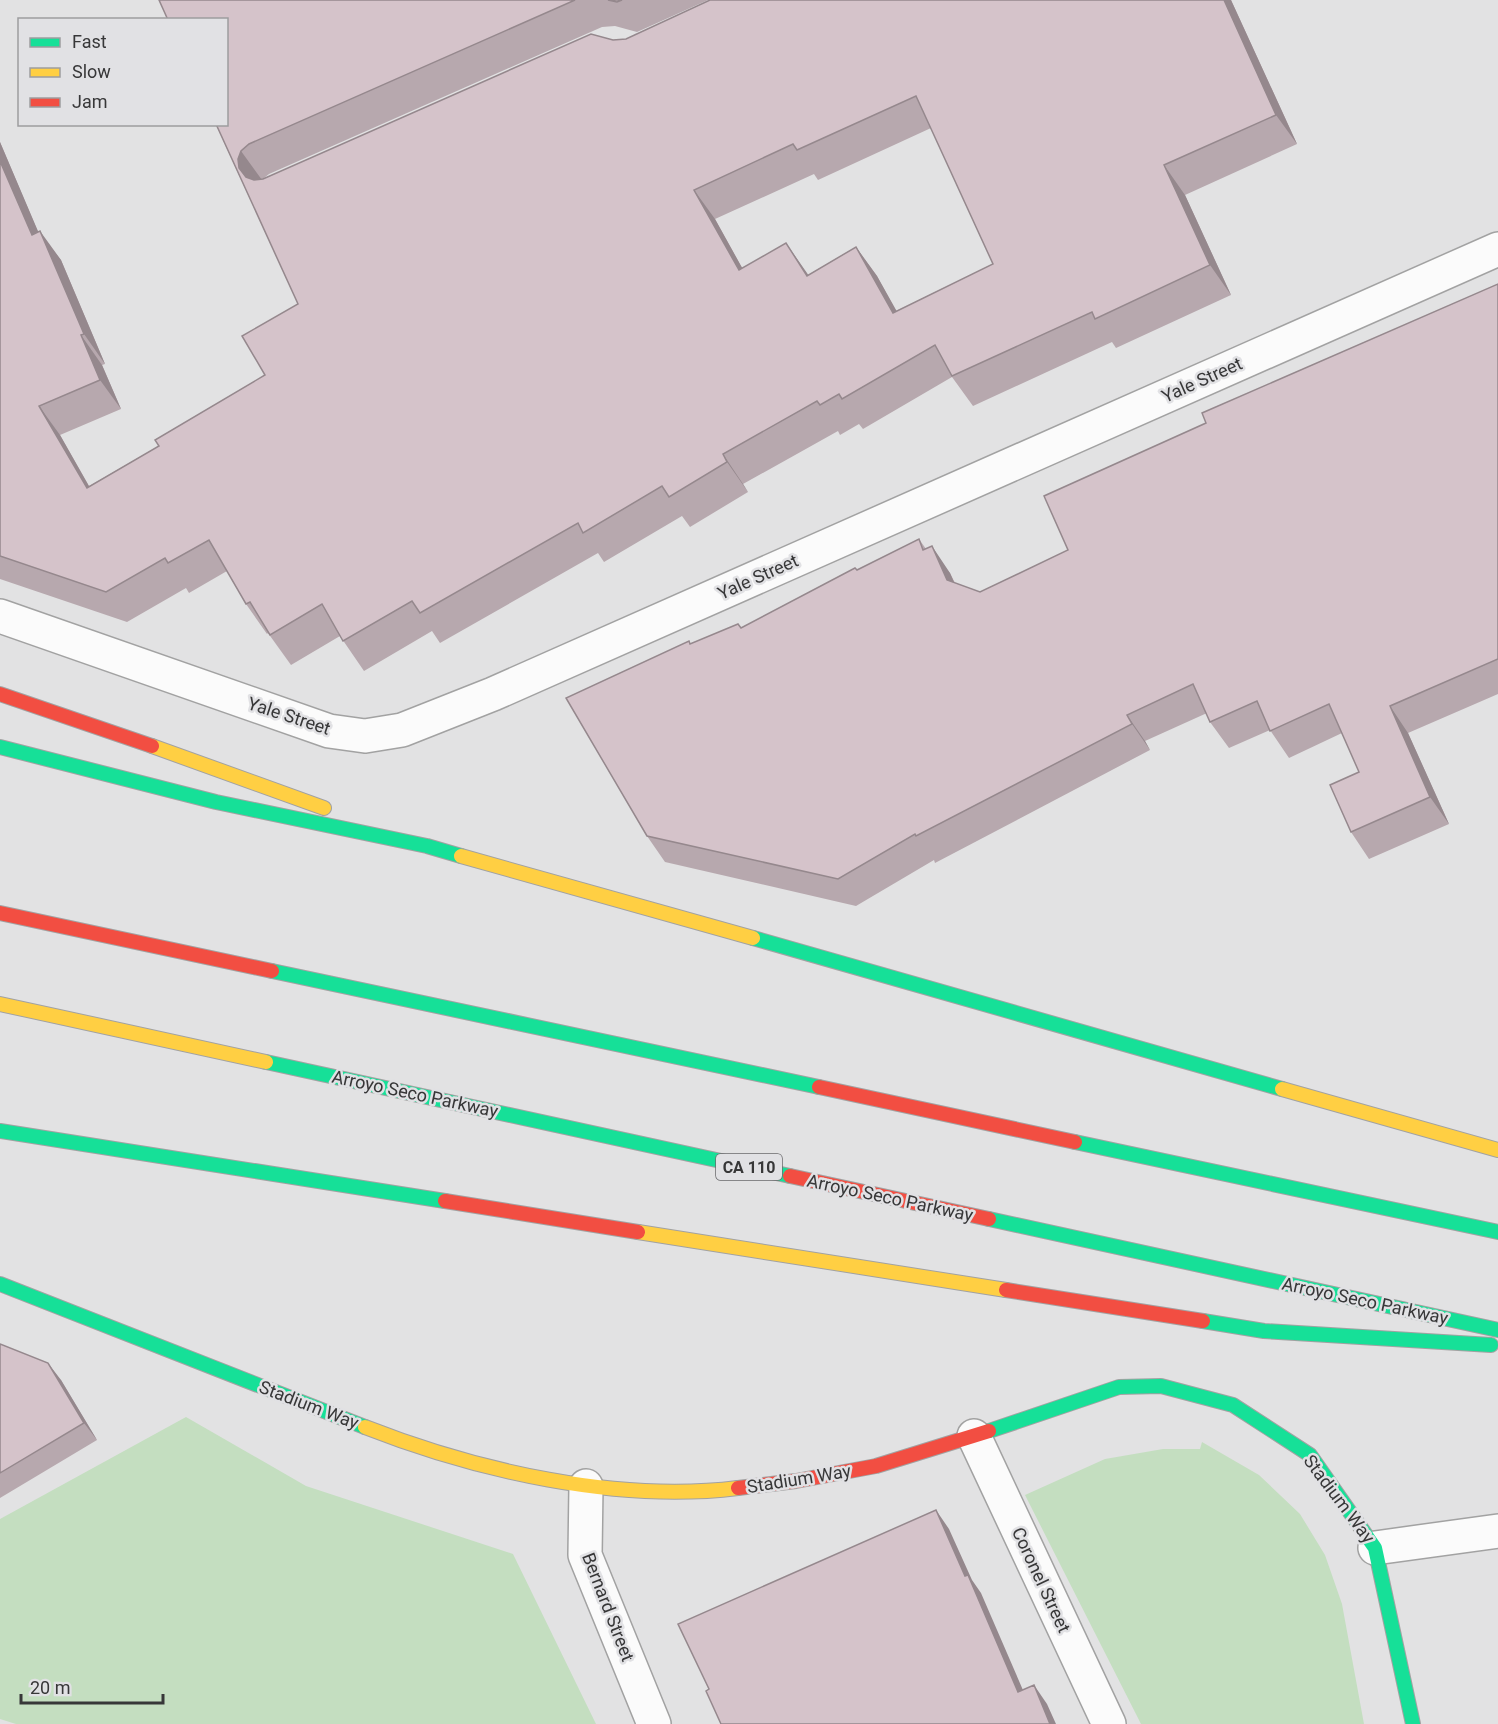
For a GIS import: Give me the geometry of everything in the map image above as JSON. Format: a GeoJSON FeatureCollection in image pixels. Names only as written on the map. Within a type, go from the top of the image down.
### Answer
{"type":"FeatureCollection","features":[{"type":"Feature","properties":{"kind":"main road"},"geometry":{"type":"LineString","coordinates":[[0,694],[225,771],[427,846]]}},
{"type":"Feature","properties":{"kind":"main road"},"geometry":{"type":"LineString","coordinates":[[0,747],[216,802],[427,846],[1498,1150]]}},
{"type":"Feature","properties":{"kind":"main road"},"geometry":{"type":"LineString","coordinates":[[0,913],[1498,1232]]}},
{"type":"Feature","properties":{"kind":"main road","name":"Arroyo Seco Parkway"},"geometry":{"type":"LineString","coordinates":[[0,1004],[1498,1330]]}},
{"type":"Feature","properties":{"kind":"main road"},"geometry":{"type":"LineString","coordinates":[[0,1131],[1264,1331],[1498,1345]]}},
{"type":"Feature","properties":{"kind":"main road","name":"Stadium Way"},"geometry":{"type":"LineString","coordinates":[[0,1284],[414,1446],[511,1471],[586,1486],[654,1491],[724,1490],[876,1466],[1119,1387],[1161,1386],[1233,1405],[1311,1455],[1375,1548],[1413,1724]]}},
{"type":"Feature","properties":{"kind":"street","name":"Yale Street"},"geometry":{"type":"LineString","coordinates":[[0,616],[329,731],[365,736],[402,730],[493,694],[1498,249]]}},
{"type":"Feature","properties":{"kind":"street","name":"Coronel Street"},"geometry":{"type":"LineString","coordinates":[[974,1436],[1109,1724]]}},
{"type":"Feature","properties":{"kind":"street","name":"Bernard Street"},"geometry":{"type":"LineString","coordinates":[[586,1486],[585,1555],[654,1724]]}},
{"type":"Feature","properties":{"kind":"street"},"geometry":{"type":"LineString","coordinates":[[1375,1548],[1498,1531]]}},
{"type":"Feature","properties":{"kind":"green space"},"geometry":{"type":"Polygon","coordinates":[[[186,1417],[306,1486],[513,1554],[596,1724],[16,1724],[0,1719],[0,1519],[186,1417]]]}},
{"type":"Feature","properties":{"kind":"green space"},"geometry":{"type":"Polygon","coordinates":[[[1202,1442],[1259,1475],[1300,1514],[1325,1555],[1342,1604],[1364,1724],[1141,1724],[1025,1495],[1105,1459],[1163,1449],[1200,1449],[1202,1442]]]}},
{"type":"Feature","properties":{"kind":"building"},"geometry":{"type":"Polygon","coordinates":[[[159,0],[575,0],[249,144],[241,151],[238,159],[239,168],[246,177],[254,180],[263,179],[591,34],[613,40],[626,39],[710,0],[1224,0],[1276,115],[1164,165],[1210,265],[1095,319],[1092,312],[952,376],[935,345],[842,399],[839,394],[820,405],[817,401],[723,454],[727,462],[669,497],[662,486],[583,533],[578,523],[420,613],[412,601],[343,641],[322,604],[270,635],[250,602],[246,604],[209,540],[168,563],[165,558],[106,592],[0,556],[0,161],[32,235],[40,231],[84,334],[81,335],[100,380],[39,406],[87,488],[159,446],[155,440],[265,375],[242,336],[298,304],[217,126],[228,126],[228,18],[167,18],[159,0]],[[916,96],[797,150],[793,144],[694,190],[739,270],[786,243],[807,276],[856,247],[893,313],[993,264],[916,96]]]}},
{"type":"Feature","properties":{"kind":"building"},"geometry":{"type":"Polygon","coordinates":[[[1498,284],[1498,659],[1390,706],[1430,797],[1351,832],[1330,785],[1359,772],[1329,704],[1270,731],[1257,701],[1210,722],[1193,684],[1127,715],[1132,724],[916,836],[915,834],[838,879],[647,836],[566,698],[689,641],[690,644],[738,624],[741,628],[855,568],[857,570],[919,539],[923,550],[932,546],[947,580],[980,592],[1068,550],[1044,496],[1206,423],[1202,413],[1498,284]]]}},
{"type":"Feature","properties":{"kind":"building"},"geometry":{"type":"Polygon","coordinates":[[[0,1344],[48,1363],[84,1423],[0,1473],[0,1344]]]}},
{"type":"Feature","properties":{"kind":"building"},"geometry":{"type":"Polygon","coordinates":[[[936,1510],[965,1576],[968,1575],[1018,1692],[1034,1685],[1050,1724],[721,1724],[706,1691],[709,1689],[678,1624],[936,1510]]]}},
{"type":"Feature","properties":{"kind":"traffic: fast"},"geometry":{"type":"LineString","coordinates":[[0,747],[216,802],[427,846],[461,856]]}},
{"type":"Feature","properties":{"kind":"traffic: fast"},"geometry":{"type":"LineString","coordinates":[[753,938],[1282,1089]]}},
{"type":"Feature","properties":{"kind":"traffic: fast"},"geometry":{"type":"LineString","coordinates":[[272,971],[819,1087]]}},
{"type":"Feature","properties":{"kind":"traffic: fast"},"geometry":{"type":"LineString","coordinates":[[266,1062],[790,1176]]}},
{"type":"Feature","properties":{"kind":"traffic: fast"},"geometry":{"type":"LineString","coordinates":[[0,1131],[445,1201]]}},
{"type":"Feature","properties":{"kind":"traffic: fast"},"geometry":{"type":"LineString","coordinates":[[1075,1142],[1498,1232]]}},
{"type":"Feature","properties":{"kind":"traffic: fast"},"geometry":{"type":"LineString","coordinates":[[989,1219],[1498,1330]]}},
{"type":"Feature","properties":{"kind":"traffic: fast"},"geometry":{"type":"LineString","coordinates":[[0,1284],[365,1427]]}},
{"type":"Feature","properties":{"kind":"traffic: fast"},"geometry":{"type":"LineString","coordinates":[[1203,1321],[1264,1331],[1491,1345]]}},
{"type":"Feature","properties":{"kind":"traffic: fast"},"geometry":{"type":"LineString","coordinates":[[989,1431],[1119,1387],[1161,1386],[1233,1405],[1310,1455],[1375,1548],[1413,1724]]}},
{"type":"Feature","properties":{"kind":"traffic: slow"},"geometry":{"type":"LineString","coordinates":[[152,746],[324,808]]}},
{"type":"Feature","properties":{"kind":"traffic: slow"},"geometry":{"type":"LineString","coordinates":[[461,856],[753,938]]}},
{"type":"Feature","properties":{"kind":"traffic: slow"},"geometry":{"type":"LineString","coordinates":[[0,1004],[266,1062]]}},
{"type":"Feature","properties":{"kind":"traffic: slow"},"geometry":{"type":"LineString","coordinates":[[1282,1089],[1498,1150]]}},
{"type":"Feature","properties":{"kind":"traffic: slow"},"geometry":{"type":"LineString","coordinates":[[638,1232],[1006,1290]]}},
{"type":"Feature","properties":{"kind":"traffic: slow"},"geometry":{"type":"LineString","coordinates":[[365,1427],[454,1457],[548,1480],[645,1491],[738,1488]]}},
{"type":"Feature","properties":{"kind":"traffic: jam"},"geometry":{"type":"LineString","coordinates":[[0,694],[152,746]]}},
{"type":"Feature","properties":{"kind":"traffic: jam"},"geometry":{"type":"LineString","coordinates":[[0,913],[272,971]]}},
{"type":"Feature","properties":{"kind":"traffic: jam"},"geometry":{"type":"LineString","coordinates":[[819,1087],[1075,1142]]}},
{"type":"Feature","properties":{"kind":"traffic: jam"},"geometry":{"type":"LineString","coordinates":[[790,1176],[989,1219]]}},
{"type":"Feature","properties":{"kind":"traffic: jam"},"geometry":{"type":"LineString","coordinates":[[445,1201],[638,1232]]}},
{"type":"Feature","properties":{"kind":"traffic: jam"},"geometry":{"type":"LineString","coordinates":[[1006,1290],[1203,1321]]}},
{"type":"Feature","properties":{"kind":"traffic: jam"},"geometry":{"type":"LineString","coordinates":[[738,1488],[796,1481],[876,1466],[989,1431]]}}]}
